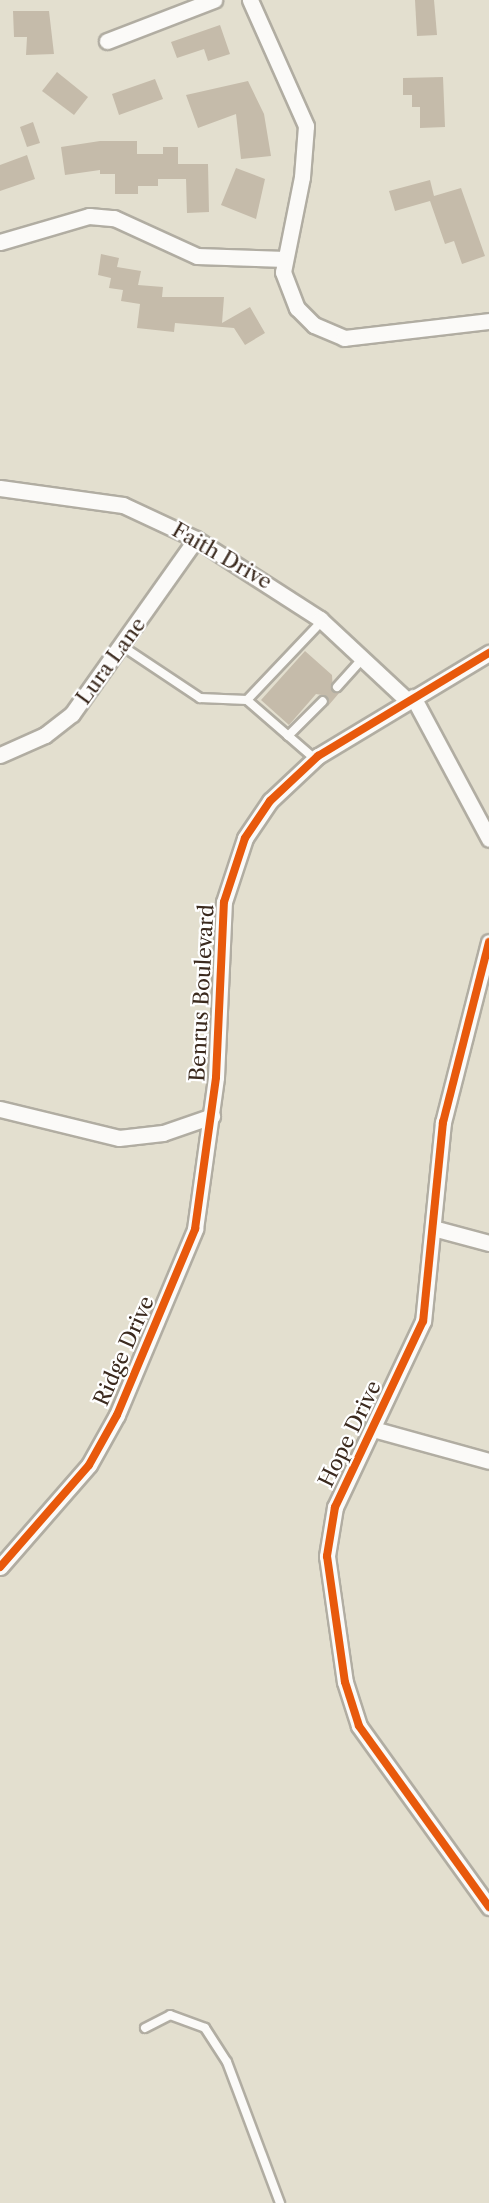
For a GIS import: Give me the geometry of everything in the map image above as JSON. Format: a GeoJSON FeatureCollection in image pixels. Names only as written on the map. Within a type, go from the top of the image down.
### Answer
{"type":"FeatureCollection","features":[{"type":"Feature","properties":{"kind":"street"},"geometry":{"type":"LineString","coordinates":[[107,41],[214,0]]}},
{"type":"Feature","properties":{"kind":"street"},"geometry":{"type":"LineString","coordinates":[[250,0],[306,126],[303,177],[285,259],[286,286],[297,308],[314,325],[344,338],[489,321]]}},
{"type":"Feature","properties":{"kind":"street"},"geometry":{"type":"LineString","coordinates":[[0,242],[89,216],[114,218],[197,256],[285,259]]}},
{"type":"Feature","properties":{"kind":"street","name":"Faith Drive"},"geometry":{"type":"LineString","coordinates":[[0,488],[123,505],[196,539],[322,621],[410,699],[489,839]]}},
{"type":"Feature","properties":{"kind":"street","name":"Lura Lane"},"geometry":{"type":"LineString","coordinates":[[0,755],[45,735],[72,714],[196,539]]}},
{"type":"Feature","properties":{"kind":"street","name":"Benrus Boulevard"},"geometry":{"type":"LineString","coordinates":[[212,1116],[218,953],[228,879],[257,819],[315,759],[410,699],[489,653]]}},
{"type":"Feature","properties":{"kind":"street","name":"Hope Drive"},"geometry":{"type":"LineString","coordinates":[[489,942],[443,1122],[423,1321],[335,1507],[327,1536],[345,1682],[368,1743],[489,1907]]}},
{"type":"Feature","properties":{"kind":"street"},"geometry":{"type":"LineString","coordinates":[[0,1109],[119,1138],[163,1133],[212,1116]]}},
{"type":"Feature","properties":{"kind":"street","name":"Ridge Drive"},"geometry":{"type":"LineString","coordinates":[[0,1567],[72,1487],[117,1415],[195,1229],[212,1116]]}},
{"type":"Feature","properties":{"kind":"street"},"geometry":{"type":"LineString","coordinates":[[433,1228],[489,1243]]}},
{"type":"Feature","properties":{"kind":"street"},"geometry":{"type":"LineString","coordinates":[[373,1429],[489,1461]]}},
{"type":"Feature","properties":{"kind":"lane"},"geometry":{"type":"LineString","coordinates":[[247,700],[322,621]]}},
{"type":"Feature","properties":{"kind":"lane"},"geometry":{"type":"LineString","coordinates":[[122,646],[200,698],[247,700],[315,759]]}},
{"type":"Feature","properties":{"kind":"lane"},"geometry":{"type":"LineString","coordinates":[[337,687],[363,658]]}},
{"type":"Feature","properties":{"kind":"lane"},"geometry":{"type":"LineString","coordinates":[[288,736],[322,701]]}},
{"type":"Feature","properties":{"kind":"lane"},"geometry":{"type":"LineString","coordinates":[[145,2028],[170,2015],[205,2028],[227,2062],[280,2203]]}},
{"type":"Feature","properties":{"kind":"building"},"geometry":{"type":"Polygon","coordinates":[[[415,0],[434,0],[437,35],[417,36],[415,0]]]}},
{"type":"Feature","properties":{"kind":"building"},"geometry":{"type":"Polygon","coordinates":[[[13,11],[49,11],[54,54],[26,55],[27,37],[14,37],[13,11]]]}},
{"type":"Feature","properties":{"kind":"building"},"geometry":{"type":"Polygon","coordinates":[[[220,25],[230,54],[208,61],[204,49],[177,58],[171,42],[220,25]]]}},
{"type":"Feature","properties":{"kind":"building"},"geometry":{"type":"Polygon","coordinates":[[[57,72],[88,97],[74,115],[42,91],[57,72]]]}},
{"type":"Feature","properties":{"kind":"building"},"geometry":{"type":"Polygon","coordinates":[[[443,77],[445,127],[420,128],[420,107],[412,107],[412,95],[403,95],[403,78],[443,77]]]}},
{"type":"Feature","properties":{"kind":"building"},"geometry":{"type":"Polygon","coordinates":[[[155,79],[163,99],[119,115],[112,94],[155,79]]]}},
{"type":"Feature","properties":{"kind":"building"},"geometry":{"type":"Polygon","coordinates":[[[248,81],[264,114],[271,156],[241,159],[236,114],[198,128],[186,95],[248,81]]]}},
{"type":"Feature","properties":{"kind":"building"},"geometry":{"type":"Polygon","coordinates":[[[33,122],[40,143],[27,147],[20,127],[33,122]]]}},
{"type":"Feature","properties":{"kind":"building"},"geometry":{"type":"Polygon","coordinates":[[[100,141],[137,141],[137,154],[163,154],[163,147],[178,147],[178,164],[208,164],[209,212],[187,213],[186,179],[158,179],[158,186],[138,186],[138,194],[115,194],[115,174],[100,174],[100,170],[65,175],[61,147],[100,141]]]}},
{"type":"Feature","properties":{"kind":"building"},"geometry":{"type":"Polygon","coordinates":[[[27,155],[35,179],[0,191],[0,165],[27,155]]]}},
{"type":"Feature","properties":{"kind":"building"},"geometry":{"type":"Polygon","coordinates":[[[236,168],[265,179],[256,219],[221,205],[236,168]]]}},
{"type":"Feature","properties":{"kind":"building"},"geometry":{"type":"Polygon","coordinates":[[[430,180],[434,196],[461,188],[485,256],[462,264],[454,241],[445,244],[430,201],[395,211],[389,191],[430,180]]]}},
{"type":"Feature","properties":{"kind":"building"},"geometry":{"type":"Polygon","coordinates":[[[101,254],[119,258],[117,267],[141,271],[138,285],[163,287],[162,297],[224,297],[222,323],[250,307],[265,333],[245,345],[234,328],[175,323],[174,332],[137,328],[140,304],[121,301],[123,290],[109,288],[111,278],[98,275],[101,254]]]}},
{"type":"Feature","properties":{"kind":"building"},"geometry":{"type":"Polygon","coordinates":[[[305,651],[332,675],[333,691],[340,692],[328,706],[327,696],[316,694],[289,725],[261,700],[305,651]]]}},
{"type":"Feature","properties":{"kind":"cycle path"},"geometry":{"type":"LineString","coordinates":[[0,1567],[89,1465],[117,1415],[195,1229],[216,1077],[224,902],[245,838],[270,801],[318,756],[489,653]]}},
{"type":"Feature","properties":{"kind":"cycle path"},"geometry":{"type":"LineString","coordinates":[[489,942],[443,1122],[423,1321],[335,1507],[327,1556],[345,1682],[359,1726],[489,1907]]}}]}
